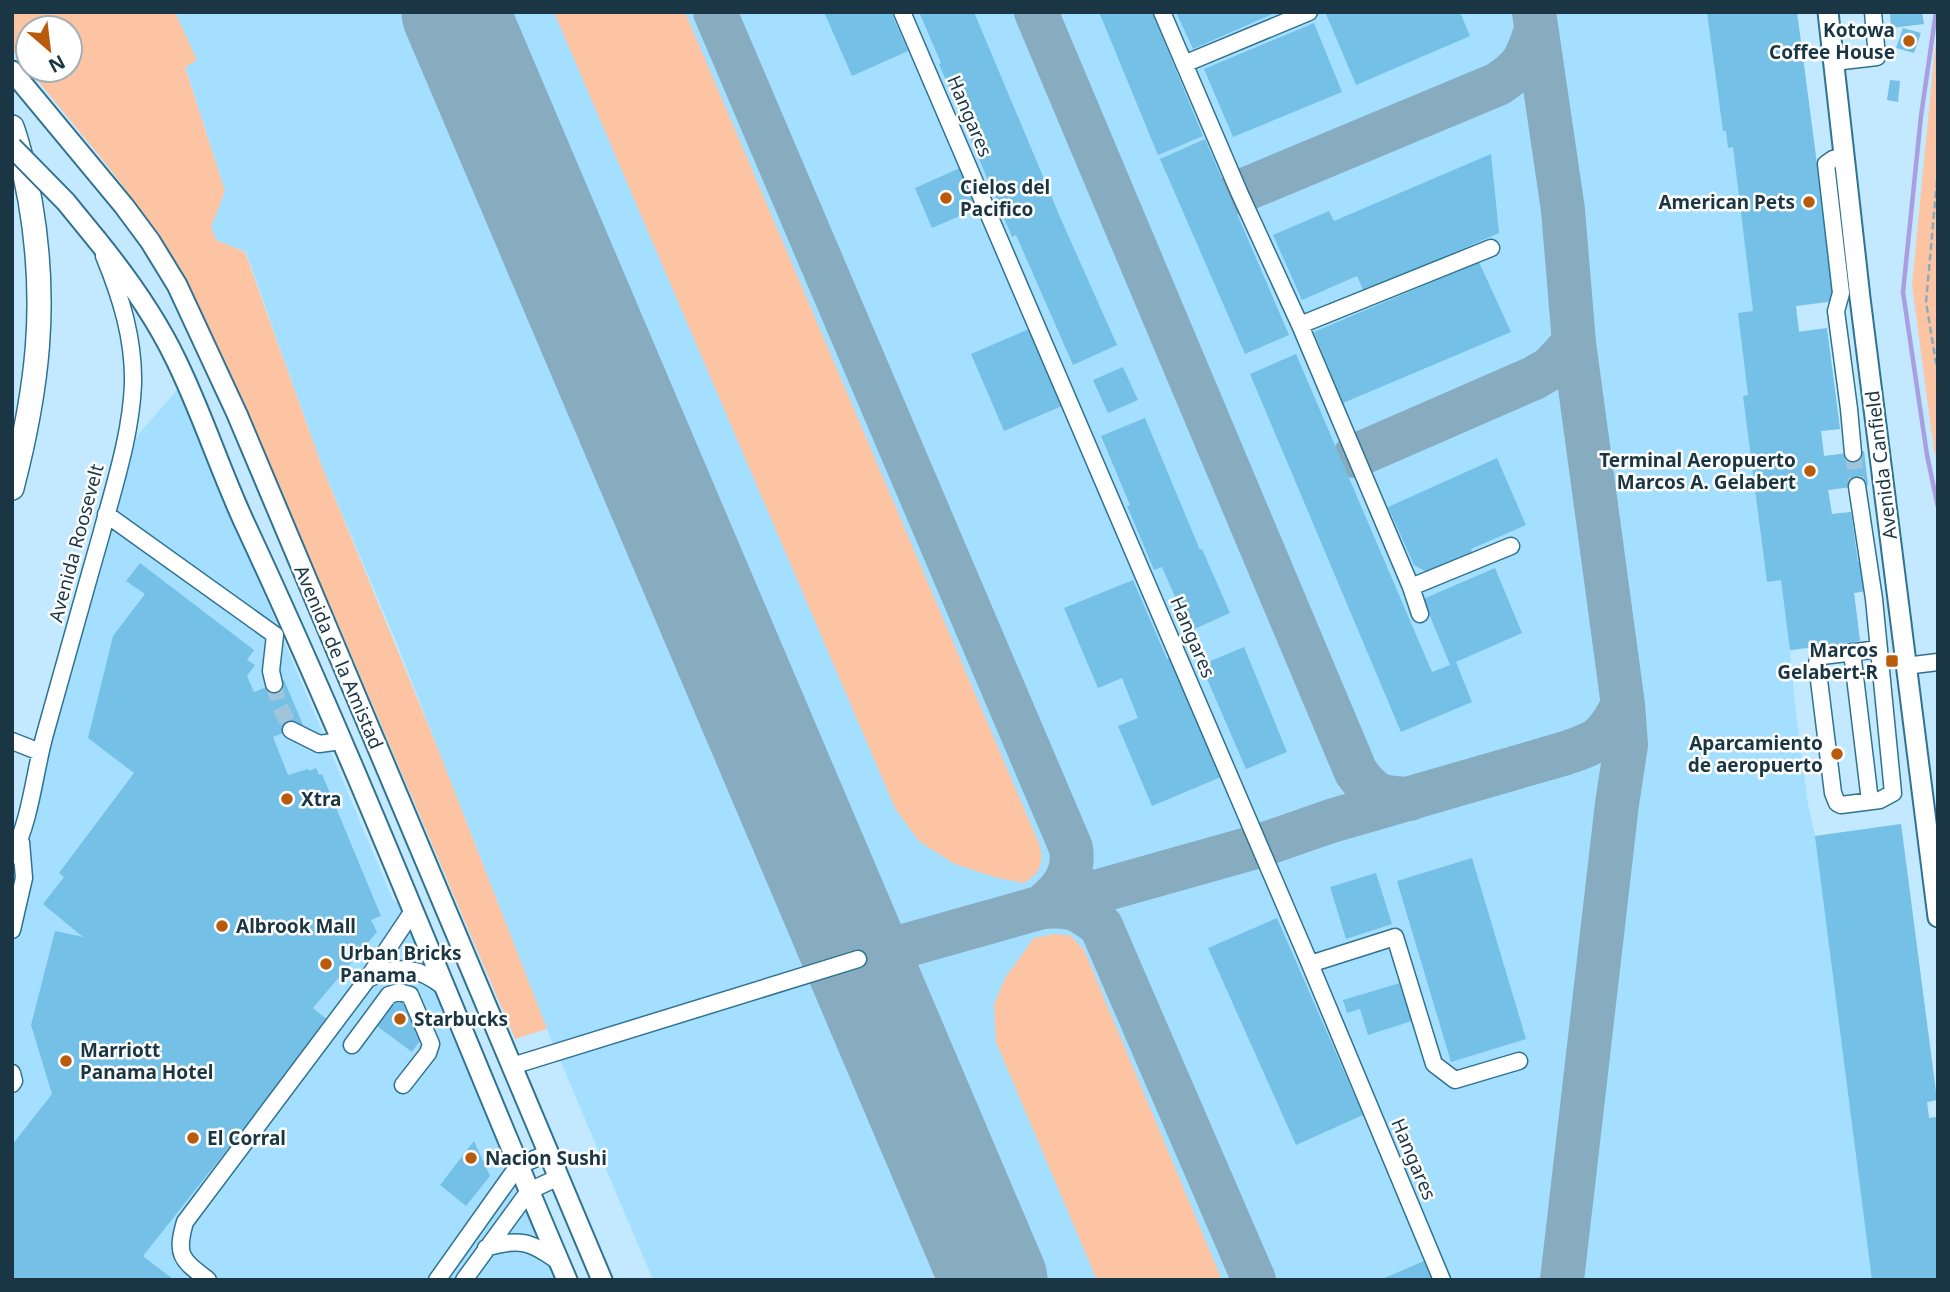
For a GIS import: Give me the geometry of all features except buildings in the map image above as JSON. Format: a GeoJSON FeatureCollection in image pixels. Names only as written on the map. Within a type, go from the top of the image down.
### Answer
{"type":"FeatureCollection","features":[{"type":"Feature","properties":{"kind":"highway"},"geometry":{"type":"LineString","coordinates":[[12,127],[21,155],[34,225],[40,315],[35,384],[12,488]]}},
{"type":"Feature","properties":{"kind":"main road","name":"Avenida Canfield"},"geometry":{"type":"LineString","coordinates":[[1828,12],[1845,156],[1851,296],[1897,597],[1938,917]]}},
{"type":"Feature","properties":{"kind":"main road","name":"Avenida de la Amistad"},"geometry":{"type":"LineString","coordinates":[[12,71],[124,206],[177,285],[237,414],[602,1280]]}},
{"type":"Feature","properties":{"kind":"main road","name":"Avenida de la Amistad"},"geometry":{"type":"LineString","coordinates":[[12,147],[66,202],[128,278],[176,360],[231,494],[292,625],[563,1271]]}},
{"type":"Feature","properties":{"kind":"lane","name":"Hangares"},"geometry":{"type":"LineString","coordinates":[[902,12],[1310,964],[1442,1280]]}},
{"type":"Feature","properties":{"kind":"lane"},"geometry":{"type":"LineString","coordinates":[[1163,12],[1238,192],[1300,325],[1420,614]]}},
{"type":"Feature","properties":{"kind":"lane"},"geometry":{"type":"LineString","coordinates":[[1184,64],[1309,12]]}},
{"type":"Feature","properties":{"kind":"lane"},"geometry":{"type":"LineString","coordinates":[[1834,62],[1877,57],[1873,12]]}},
{"type":"Feature","properties":{"kind":"lane","name":"Avenida Roosevelt"},"geometry":{"type":"LineString","coordinates":[[12,856],[21,840],[40,752],[106,514],[131,409],[132,365],[128,328],[118,292],[97,240]]}},
{"type":"Feature","properties":{"kind":"lane"},"geometry":{"type":"LineString","coordinates":[[1300,325],[1491,248]]}},
{"type":"Feature","properties":{"kind":"lane"},"geometry":{"type":"LineString","coordinates":[[1851,296],[1836,311],[1853,453]]}},
{"type":"Feature","properties":{"kind":"lane"},"geometry":{"type":"LineString","coordinates":[[1857,486],[1880,649],[1893,793],[1880,800],[1841,805],[1837,803],[1833,793],[1818,658],[1880,649]]}},
{"type":"Feature","properties":{"kind":"lane"},"geometry":{"type":"LineString","coordinates":[[106,514],[275,635]]}},
{"type":"Feature","properties":{"kind":"lane"},"geometry":{"type":"LineString","coordinates":[[1411,587],[1511,546]]}},
{"type":"Feature","properties":{"kind":"lane"},"geometry":{"type":"LineString","coordinates":[[1874,599],[1897,597]]}},
{"type":"Feature","properties":{"kind":"lane"},"geometry":{"type":"LineString","coordinates":[[275,635],[292,625]]}},
{"type":"Feature","properties":{"kind":"lane"},"geometry":{"type":"LineString","coordinates":[[274,684],[271,671],[275,635]]}},
{"type":"Feature","properties":{"kind":"lane"},"geometry":{"type":"LineString","coordinates":[[1852,652],[1870,802]]}},
{"type":"Feature","properties":{"kind":"lane"},"geometry":{"type":"LineString","coordinates":[[1905,666],[1938,662]]}},
{"type":"Feature","properties":{"kind":"lane"},"geometry":{"type":"LineString","coordinates":[[291,730],[319,744],[341,741]]}},
{"type":"Feature","properties":{"kind":"lane"},"geometry":{"type":"LineString","coordinates":[[12,741],[40,752]]}},
{"type":"Feature","properties":{"kind":"lane"},"geometry":{"type":"LineString","coordinates":[[12,930],[24,878],[21,840]]}},
{"type":"Feature","properties":{"kind":"lane"},"geometry":{"type":"LineString","coordinates":[[208,1280],[180,1254],[180,1238],[186,1222],[366,981],[413,911]]}},
{"type":"Feature","properties":{"kind":"lane"},"geometry":{"type":"LineString","coordinates":[[1310,964],[1395,937],[1434,1064],[1455,1080],[1519,1061]]}},
{"type":"Feature","properties":{"kind":"lane"},"geometry":{"type":"LineString","coordinates":[[512,1066],[858,959]]}},
{"type":"Feature","properties":{"kind":"lane"},"geometry":{"type":"LineString","coordinates":[[366,981],[381,972],[415,970],[444,987]]}},
{"type":"Feature","properties":{"kind":"lane"},"geometry":{"type":"LineString","coordinates":[[352,1045],[390,995],[398,992],[410,995],[431,1044],[428,1053],[403,1085]]}},
{"type":"Feature","properties":{"kind":"lane"},"geometry":{"type":"LineString","coordinates":[[12,1073],[12,1084]]}},
{"type":"Feature","properties":{"kind":"lane"},"geometry":{"type":"LineString","coordinates":[[437,1280],[518,1166],[548,1153]]}},
{"type":"Feature","properties":{"kind":"lane"},"geometry":{"type":"LineString","coordinates":[[464,1280],[529,1191],[559,1177]]}},
{"type":"Feature","properties":{"kind":"lane"},"geometry":{"type":"LineString","coordinates":[[486,1248],[503,1242],[533,1244],[563,1271]]}},
{"type":"Feature","properties":{"kind":"path"},"geometry":{"type":"LineString","coordinates":[[1938,170],[1926,302],[1938,375]]}},
{"type":"Feature","properties":{"kind":"shaded area"},"geometry":{"type":"Polygon","coordinates":[[[12,12],[175,12],[197,60],[185,67],[225,191],[211,227],[216,240],[245,252],[323,469],[436,744],[547,1029],[515,1039],[203,314],[166,246],[106,164],[40,84],[84,84],[84,14],[14,14],[14,52],[12,12]]]}},
{"type":"Feature","properties":{"kind":"shaded area"},"geometry":{"type":"Polygon","coordinates":[[[175,12],[1797,12],[1835,301],[1796,306],[1799,331],[1827,328],[1840,429],[1821,431],[1824,456],[1864,451],[1868,485],[1828,490],[1832,514],[1851,512],[1857,561],[1862,561],[1866,591],[1854,593],[1860,641],[1790,651],[1796,713],[1808,805],[1815,836],[1901,824],[1937,1100],[1927,1103],[1929,1118],[1938,1117],[1938,1280],[653,1280],[547,1029],[396,641],[323,469],[246,252],[216,240],[211,227],[225,191],[185,66],[196,61],[175,12]]]}},
{"type":"Feature","properties":{"kind":"shaded area"},"geometry":{"type":"Polygon","coordinates":[[[554,12],[685,12],[1040,846],[1040,867],[1034,876],[1024,883],[955,864],[920,842],[896,810],[554,12]]]}},
{"type":"Feature","properties":{"kind":"shaded area"},"geometry":{"type":"Polygon","coordinates":[[[1938,32],[1938,467],[1912,285],[1938,32]]]}},
{"type":"Feature","properties":{"kind":"shaded area","name":"Albrook Mall"},"geometry":{"type":"Polygon","coordinates":[[[178,389],[393,900],[413,911],[567,1280],[12,1280],[12,930],[21,840],[40,752],[119,506],[136,437],[178,389]]]}},
{"type":"Feature","properties":{"kind":"shaded area"},"geometry":{"type":"Polygon","coordinates":[[[1055,934],[1070,935],[1084,950],[1222,1280],[1097,1280],[996,1042],[994,1005],[1005,978],[1034,938],[1055,934]]]}},
{"type":"Feature","properties":{"kind":"waterway"},"geometry":{"type":"LineString","coordinates":[[1936,12],[1921,116],[1903,292],[1927,455],[1938,507]]}},
{"type":"Feature","properties":{"kind":"taxiway"},"geometry":{"type":"LineString","coordinates":[[715,12],[1071,848],[1071,866],[1066,881],[1042,907]]}},
{"type":"Feature","properties":{"kind":"taxiway"},"geometry":{"type":"LineString","coordinates":[[1036,12],[1356,772],[1373,791],[1392,798],[1410,799]]}},
{"type":"Feature","properties":{"kind":"taxiway"},"geometry":{"type":"LineString","coordinates":[[1534,12],[1563,210],[1574,343],[1623,705],[1626,745],[1562,1280]]}},
{"type":"Feature","properties":{"kind":"taxiway"},"geometry":{"type":"LineString","coordinates":[[1239,192],[1498,84],[1523,61],[1536,30]]}},
{"type":"Feature","properties":{"kind":"taxiway"},"geometry":{"type":"LineString","coordinates":[[1355,456],[1534,378],[1551,368],[1574,343]]}},
{"type":"Feature","properties":{"kind":"taxiway"},"geometry":{"type":"LineString","coordinates":[[858,959],[1259,846],[1331,821],[1566,753],[1601,737],[1623,705]]}},
{"type":"Feature","properties":{"kind":"taxiway"},"geometry":{"type":"LineString","coordinates":[[1043,907],[1074,909],[1101,926],[1254,1280]]}},
{"type":"Feature","properties":{"kind":"runway"},"geometry":{"type":"LineString","coordinates":[[455,12],[994,1280]]}},
{"type":"Feature","properties":{"kind":"tunnel"},"geometry":{"type":"LineString","coordinates":[[1853,453],[1857,486]]}},
{"type":"Feature","properties":{"kind":"tunnel"},"geometry":{"type":"LineString","coordinates":[[274,684],[278,702],[291,730]]}},
{"type":"Feature","properties":{"kind":"place","name":"Kotowa Coffee House"},"geometry":{"type":"Point","coordinates":[1909,41]}},
{"type":"Feature","properties":{"kind":"place","name":"Cielos del Pacifico"},"geometry":{"type":"Point","coordinates":[946,198]}},
{"type":"Feature","properties":{"kind":"place","name":"American Pets"},"geometry":{"type":"Point","coordinates":[1809,202]}},
{"type":"Feature","properties":{"kind":"place","name":"Terminal Aeropuerto Marcos A. Gelabert"},"geometry":{"type":"Point","coordinates":[1810,471]}},
{"type":"Feature","properties":{"kind":"place","name":"Marcos Gelabert-R"},"geometry":{"type":"Point","coordinates":[1892,661]}},
{"type":"Feature","properties":{"kind":"place","name":"Aparcamiento de aeropuerto"},"geometry":{"type":"Point","coordinates":[1837,754]}},
{"type":"Feature","properties":{"kind":"place","name":"Xtra"},"geometry":{"type":"Point","coordinates":[287,799]}},
{"type":"Feature","properties":{"kind":"place","name":"Albrook Mall"},"geometry":{"type":"Point","coordinates":[222,926]}},
{"type":"Feature","properties":{"kind":"place","name":"Urban Bricks Panama"},"geometry":{"type":"Point","coordinates":[326,964]}},
{"type":"Feature","properties":{"kind":"place","name":"Starbucks"},"geometry":{"type":"Point","coordinates":[400,1019]}},
{"type":"Feature","properties":{"kind":"place","name":"Marriott Panama Hotel"},"geometry":{"type":"Point","coordinates":[66,1061]}},
{"type":"Feature","properties":{"kind":"place","name":"El Corral"},"geometry":{"type":"Point","coordinates":[193,1138]}},
{"type":"Feature","properties":{"kind":"place","name":"Nacion Sushi"},"geometry":{"type":"Point","coordinates":[471,1158]}}]}
